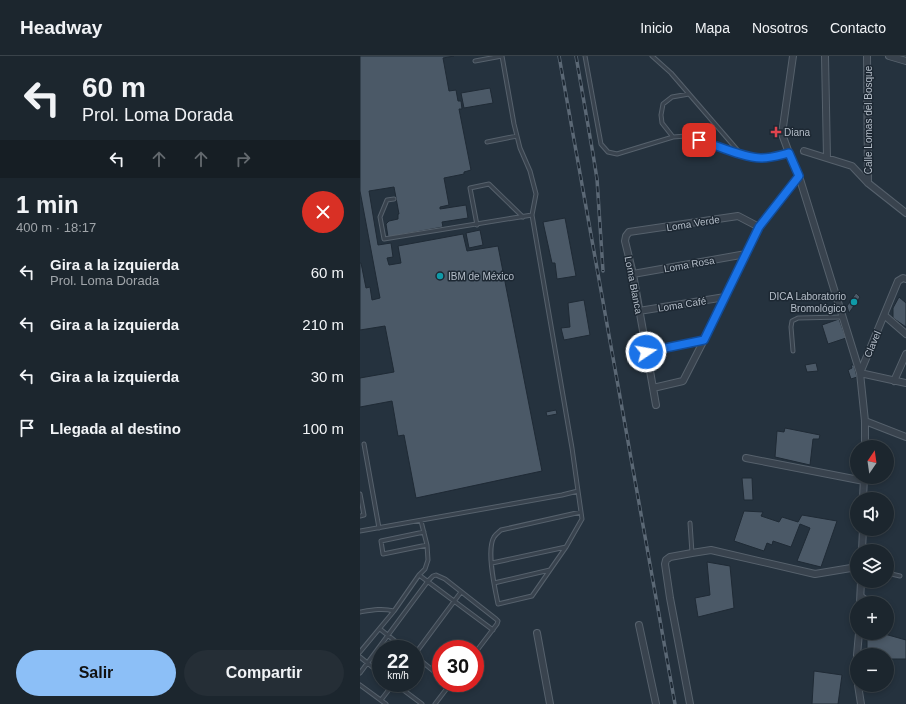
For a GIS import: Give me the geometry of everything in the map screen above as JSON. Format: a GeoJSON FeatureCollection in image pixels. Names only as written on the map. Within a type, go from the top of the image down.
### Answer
{"type":"FeatureCollection","features":[{"type":"Feature","properties":{"kind":"street"},"geometry":{"type":"LineString","coordinates":[[793,56],[782,134],[799,176],[860,373],[865,421],[865,440]]}},
{"type":"Feature","properties":{"kind":"street"},"geometry":{"type":"LineString","coordinates":[[825,56],[827,158]]}},
{"type":"Feature","properties":{"kind":"street","name":"Calle Lomas del Bosque"},"geometry":{"type":"LineString","coordinates":[[867,56],[868,183]]}},
{"type":"Feature","properties":{"kind":"street"},"geometry":{"type":"LineString","coordinates":[[889,56],[906,61]]}},
{"type":"Feature","properties":{"kind":"street"},"geometry":{"type":"LineString","coordinates":[[804,151],[852,166],[868,183],[906,213]]}},
{"type":"Feature","properties":{"kind":"street"},"geometry":{"type":"LineString","coordinates":[[653,388],[683,381],[759,227],[799,176]]}},
{"type":"Feature","properties":{"kind":"street","name":"Loma Verde"},"geometry":{"type":"LineString","coordinates":[[626,236],[630,232],[738,216],[759,227]]}},
{"type":"Feature","properties":{"kind":"street","name":"Loma Blanca"},"geometry":{"type":"LineString","coordinates":[[626,236],[625,241],[633,274],[656,405]]}},
{"type":"Feature","properties":{"kind":"street","name":"Loma Rosa"},"geometry":{"type":"LineString","coordinates":[[633,274],[746,254]]}},
{"type":"Feature","properties":{"kind":"street","name":"Clavel"},"geometry":{"type":"LineString","coordinates":[[860,373],[898,281],[903,278],[906,279]]}},
{"type":"Feature","properties":{"kind":"street","name":"Loma Café"},"geometry":{"type":"LineString","coordinates":[[639,311],[725,297]]}},
{"type":"Feature","properties":{"kind":"street"},"geometry":{"type":"LineString","coordinates":[[884,315],[906,334]]}},
{"type":"Feature","properties":{"kind":"street"},"geometry":{"type":"LineString","coordinates":[[646,352],[704,340]]}},
{"type":"Feature","properties":{"kind":"street"},"geometry":{"type":"LineString","coordinates":[[894,381],[906,354]]}},
{"type":"Feature","properties":{"kind":"street"},"geometry":{"type":"LineString","coordinates":[[860,373],[906,384]]}},
{"type":"Feature","properties":{"kind":"street"},"geometry":{"type":"LineString","coordinates":[[865,421],[906,437]]}},
{"type":"Feature","properties":{"kind":"street"},"geometry":{"type":"LineString","coordinates":[[746,458],[850,477]]}},
{"type":"Feature","properties":{"kind":"street"},"geometry":{"type":"LineString","coordinates":[[690,704],[670,598],[665,564],[666,560],[670,557],[711,550],[815,574],[850,568]]}},
{"type":"Feature","properties":{"kind":"street"},"geometry":{"type":"LineString","coordinates":[[861,595],[862,588]]}},
{"type":"Feature","properties":{"kind":"street"},"geometry":{"type":"LineString","coordinates":[[639,625],[656,704]]}},
{"type":"Feature","properties":{"kind":"street"},"geometry":{"type":"LineString","coordinates":[[537,633],[550,704]]}},
{"type":"Feature","properties":{"kind":"street"},"geometry":{"type":"LineString","coordinates":[[859,692],[861,704]]}},
{"type":"Feature","properties":{"kind":"lane"},"geometry":{"type":"LineString","coordinates":[[475,61],[502,56],[514,124],[520,148],[530,171],[536,194],[532,215],[572,448],[581,512],[582,520],[566,547],[532,596],[498,604],[490,547],[494,537],[501,530],[581,512]]}},
{"type":"Feature","properties":{"kind":"lane"},"geometry":{"type":"LineString","coordinates":[[584,56],[602,144],[608,152],[617,154],[674,137],[686,136],[741,154],[759,158],[789,153]]}},
{"type":"Feature","properties":{"kind":"lane"},"geometry":{"type":"LineString","coordinates":[[652,56],[671,73],[741,154]]}},
{"type":"Feature","properties":{"kind":"lane"},"geometry":{"type":"LineString","coordinates":[[674,137],[662,123],[660,115],[663,104],[672,97],[689,94]]}},
{"type":"Feature","properties":{"kind":"lane"},"geometry":{"type":"LineString","coordinates":[[487,142],[517,136]]}},
{"type":"Feature","properties":{"kind":"lane"},"geometry":{"type":"LineString","coordinates":[[477,225],[470,188],[489,184],[523,217]]}},
{"type":"Feature","properties":{"kind":"lane"},"geometry":{"type":"LineString","coordinates":[[394,199],[387,200],[380,217],[384,239],[532,215]]}},
{"type":"Feature","properties":{"kind":"lane"},"geometry":{"type":"LineString","coordinates":[[792,351],[792,321],[798,318],[842,317]]}},
{"type":"Feature","properties":{"kind":"lane"},"geometry":{"type":"LineString","coordinates":[[364,444],[379,528]]}},
{"type":"Feature","properties":{"kind":"lane"},"geometry":{"type":"LineString","coordinates":[[360,531],[578,491]]}},
{"type":"Feature","properties":{"kind":"lane"},"geometry":{"type":"LineString","coordinates":[[360,494],[364,515],[360,516]]}},
{"type":"Feature","properties":{"kind":"lane"},"geometry":{"type":"LineString","coordinates":[[360,652],[380,629],[425,569],[428,560],[427,545],[421,520]]}},
{"type":"Feature","properties":{"kind":"lane"},"geometry":{"type":"LineString","coordinates":[[690,523],[692,553]]}},
{"type":"Feature","properties":{"kind":"lane"},"geometry":{"type":"LineString","coordinates":[[424,532],[381,540],[383,554],[427,545]]}},
{"type":"Feature","properties":{"kind":"lane"},"geometry":{"type":"LineString","coordinates":[[492,563],[566,547]]}},
{"type":"Feature","properties":{"kind":"lane"},"geometry":{"type":"LineString","coordinates":[[494,583],[550,570]]}},
{"type":"Feature","properties":{"kind":"lane"},"geometry":{"type":"LineString","coordinates":[[419,575],[493,630]]}},
{"type":"Feature","properties":{"kind":"lane"},"geometry":{"type":"LineString","coordinates":[[360,673],[428,581],[436,575],[445,579],[496,618],[498,621],[497,624],[484,642]]}},
{"type":"Feature","properties":{"kind":"lane"},"geometry":{"type":"LineString","coordinates":[[894,575],[900,576]]}},
{"type":"Feature","properties":{"kind":"lane"},"geometry":{"type":"LineString","coordinates":[[424,643],[461,592]]}},
{"type":"Feature","properties":{"kind":"lane"},"geometry":{"type":"LineString","coordinates":[[360,612],[378,608],[394,611]]}},
{"type":"Feature","properties":{"kind":"lane"},"geometry":{"type":"LineString","coordinates":[[380,629],[393,640]]}},
{"type":"Feature","properties":{"kind":"lane"},"geometry":{"type":"LineString","coordinates":[[360,657],[372,667]]}},
{"type":"Feature","properties":{"kind":"lane"},"geometry":{"type":"LineString","coordinates":[[424,663],[432,669]]}},
{"type":"Feature","properties":{"kind":"lane"},"geometry":{"type":"LineString","coordinates":[[360,685],[386,704]]}},
{"type":"Feature","properties":{"kind":"lane"},"geometry":{"type":"LineString","coordinates":[[381,700],[387,692]]}},
{"type":"Feature","properties":{"kind":"lane"},"geometry":{"type":"LineString","coordinates":[[406,692],[422,704]]}},
{"type":"Feature","properties":{"kind":"lane"},"geometry":{"type":"LineString","coordinates":[[435,704],[444,692]]}},
{"type":"Feature","properties":{"kind":"building","name":"IBM de México"},"geometry":{"type":"Polygon","coordinates":[[[360,56],[454,56],[443,58],[449,91],[456,90],[458,101],[461,101],[462,109],[459,109],[471,170],[464,172],[464,174],[444,178],[449,205],[440,207],[440,209],[466,205],[468,218],[442,222],[443,227],[388,237],[386,224],[389,221],[398,219],[399,214],[394,187],[369,191],[378,245],[391,243],[393,257],[387,258],[389,265],[401,263],[398,246],[463,234],[467,251],[498,246],[542,471],[416,498],[404,435],[398,436],[392,401],[360,407],[360,378],[394,372],[385,326],[360,330],[360,263],[366,288],[370,287],[372,300],[380,298],[360,191],[360,56]]]}},
{"type":"Feature","properties":{"kind":"building"},"geometry":{"type":"Polygon","coordinates":[[[490,88],[493,103],[464,108],[461,93],[490,88]]]}},
{"type":"Feature","properties":{"kind":"building"},"geometry":{"type":"Polygon","coordinates":[[[565,218],[576,276],[557,279],[555,263],[552,263],[543,222],[565,218]]]}},
{"type":"Feature","properties":{"kind":"building"},"geometry":{"type":"Polygon","coordinates":[[[480,230],[483,245],[469,248],[466,233],[480,230]]]}},
{"type":"Feature","properties":{"kind":"building","name":"DICA Laboratorio Bromológico"},"geometry":{"type":"Polygon","coordinates":[[[856,293],[860,297],[849,313],[847,306],[856,293]]]}},
{"type":"Feature","properties":{"kind":"building"},"geometry":{"type":"Polygon","coordinates":[[[899,297],[906,303],[906,327],[893,318],[893,308],[899,297]]]}},
{"type":"Feature","properties":{"kind":"building"},"geometry":{"type":"Polygon","coordinates":[[[584,300],[590,335],[564,340],[561,328],[570,327],[568,303],[584,300]]]}},
{"type":"Feature","properties":{"kind":"building"},"geometry":{"type":"Polygon","coordinates":[[[839,319],[846,338],[828,344],[822,325],[839,319]]]}},
{"type":"Feature","properties":{"kind":"building"},"geometry":{"type":"Polygon","coordinates":[[[816,363],[818,371],[807,372],[805,365],[816,363]]]}},
{"type":"Feature","properties":{"kind":"building"},"geometry":{"type":"Polygon","coordinates":[[[851,365],[854,365],[857,377],[851,379],[848,370],[852,368],[851,365]]]}},
{"type":"Feature","properties":{"kind":"building"},"geometry":{"type":"Polygon","coordinates":[[[556,410],[557,414],[547,416],[546,412],[556,410]]]}},
{"type":"Feature","properties":{"kind":"building"},"geometry":{"type":"Polygon","coordinates":[[[785,428],[820,435],[819,439],[813,439],[810,465],[775,457],[777,431],[784,432],[785,428]]]}},
{"type":"Feature","properties":{"kind":"building"},"geometry":{"type":"Polygon","coordinates":[[[742,478],[752,478],[753,500],[744,500],[742,478]]]}},
{"type":"Feature","properties":{"kind":"building"},"geometry":{"type":"Polygon","coordinates":[[[744,511],[763,512],[761,516],[779,522],[782,517],[798,522],[802,515],[837,521],[821,567],[797,561],[810,528],[800,524],[791,547],[773,541],[772,545],[767,543],[764,551],[734,541],[744,511]]]}},
{"type":"Feature","properties":{"kind":"building"},"geometry":{"type":"Polygon","coordinates":[[[707,562],[730,566],[734,608],[698,617],[695,598],[710,595],[707,562]]]}},
{"type":"Feature","properties":{"kind":"building"},"geometry":{"type":"Polygon","coordinates":[[[894,637],[906,640],[906,659],[894,659],[894,648],[867,648],[867,640],[894,640],[894,637]]]}},
{"type":"Feature","properties":{"kind":"building"},"geometry":{"type":"Polygon","coordinates":[[[814,671],[842,675],[838,704],[812,704],[814,671]]]}},
{"type":"Feature","properties":{"kind":"railway"},"geometry":{"type":"LineString","coordinates":[[559,56],[675,704]]}},
{"type":"Feature","properties":{"kind":"railway"},"geometry":{"type":"LineString","coordinates":[[576,56],[597,179],[603,271]]}},
{"type":"Feature","properties":{"kind":"place","name":"Diana"},"geometry":{"type":"Point","coordinates":[776,132]}},
{"type":"Feature","properties":{"kind":"place","name":"IBM de México"},"geometry":{"type":"Point","coordinates":[440,276]}},
{"type":"Feature","properties":{"kind":"place","name":"DICA Laboratorio Bromológico"},"geometry":{"type":"Point","coordinates":[854,302]}},
{"type":"Feature","properties":{"kind":"route"},"geometry":{"type":"LineString","coordinates":[[646,352],[704,340],[759,227],[799,176],[789,153],[759,158],[741,154],[699,140]]}}]}
